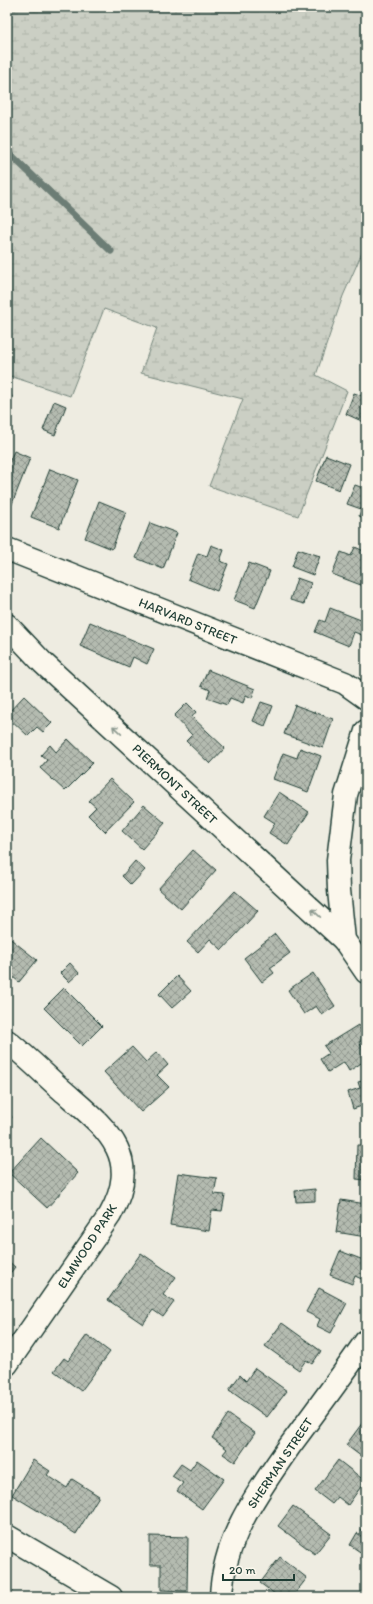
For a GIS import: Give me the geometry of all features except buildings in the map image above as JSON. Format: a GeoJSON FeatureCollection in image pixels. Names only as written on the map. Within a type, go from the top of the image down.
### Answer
{"type":"FeatureCollection","features":[{"type":"Feature","properties":{"kind":"street","name":"HARVARD STREET"},"geometry":{"type":"LineString","coordinates":[[7,550],[345,683],[366,698]]}},
{"type":"Feature","properties":{"kind":"street","name":"PIERMONT STREET"},"geometry":{"type":"LineString","coordinates":[[7,626],[43,662],[344,940]]}},
{"type":"Feature","properties":{"kind":"street"},"geometry":{"type":"LineString","coordinates":[[366,731],[346,795],[338,860],[338,890],[344,940],[366,972]]}},
{"type":"Feature","properties":{"kind":"street","name":"ELMWOOD PARK"},"geometry":{"type":"LineString","coordinates":[[7,1041],[104,1128],[118,1150],[122,1175],[118,1200],[110,1215],[7,1364]]}},
{"type":"Feature","properties":{"kind":"street","name":"SHERMAN STREET"},"geometry":{"type":"LineString","coordinates":[[221,1597],[223,1571],[232,1541],[248,1509],[274,1469],[366,1341]]}},
{"type":"Feature","properties":{"kind":"street"},"geometry":{"type":"LineString","coordinates":[[7,1536],[112,1597]]}},
{"type":"Feature","properties":{"kind":"green space"},"geometry":{"type":"Polygon","coordinates":[[[7,7],[366,7],[366,244],[343,296],[316,375],[347,391],[298,516],[209,486],[243,399],[141,373],[157,328],[104,309],[70,396],[7,375],[7,7]]]}},
{"type":"Feature","properties":{"kind":"waterway"},"geometry":{"type":"LineString","coordinates":[[7,151],[111,251]]}}]}
